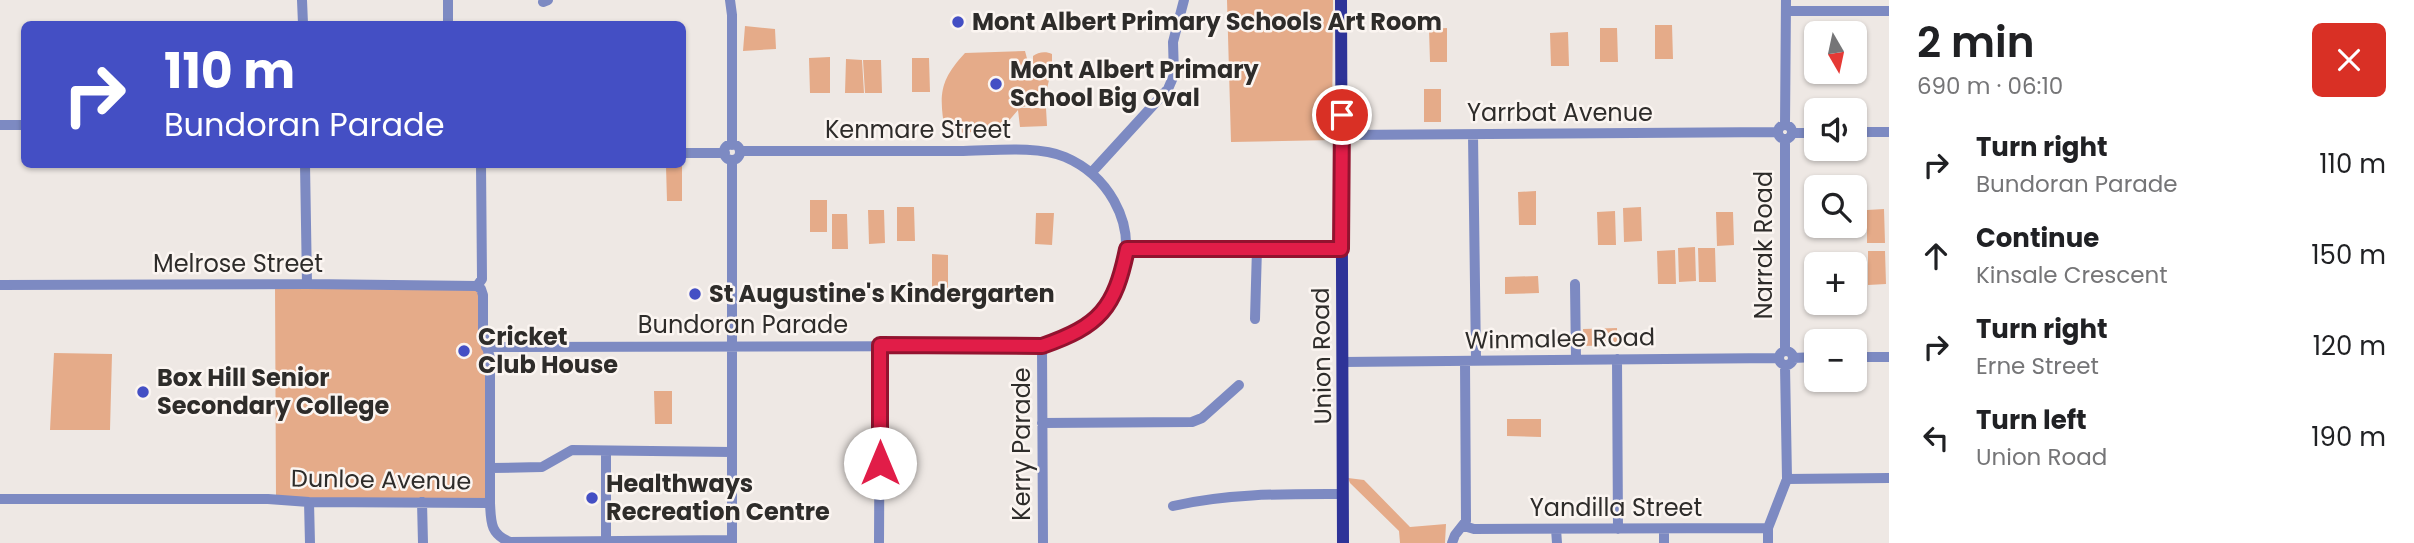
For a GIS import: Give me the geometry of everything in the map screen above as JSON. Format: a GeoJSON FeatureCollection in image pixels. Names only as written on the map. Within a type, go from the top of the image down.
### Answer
{"type":"FeatureCollection","features":[{"type":"Feature","properties":{"kind":"main road","name":"Union Road"},"geometry":{"type":"LineString","coordinates":[[1341,0],[1343,543]]}},
{"type":"Feature","properties":{"kind":"street"},"geometry":{"type":"LineString","coordinates":[[302,0],[303,21]]}},
{"type":"Feature","properties":{"kind":"street"},"geometry":{"type":"LineString","coordinates":[[448,0],[448,21]]}},
{"type":"Feature","properties":{"kind":"street"},"geometry":{"type":"LineString","coordinates":[[730,0],[732,542]]}},
{"type":"Feature","properties":{"kind":"street"},"geometry":{"type":"LineString","coordinates":[[1042,346],[1084,329],[1104,311],[1114,296],[1127,249],[1122,221],[1113,198],[1092,172],[1168,89],[1174,75],[1173,42],[1184,0]]}},
{"type":"Feature","properties":{"kind":"street"},"geometry":{"type":"LineString","coordinates":[[1786,6],[1889,11]]}},
{"type":"Feature","properties":{"kind":"street","name":"Narrak Road"},"geometry":{"type":"LineString","coordinates":[[1786,6],[1787,480]]}},
{"type":"Feature","properties":{"kind":"street"},"geometry":{"type":"LineString","coordinates":[[0,125],[21,125]]}},
{"type":"Feature","properties":{"kind":"street","name":"Yarrbat Avenue"},"geometry":{"type":"LineString","coordinates":[[1342,135],[1804,132]]}},
{"type":"Feature","properties":{"kind":"street"},"geometry":{"type":"LineString","coordinates":[[1867,132],[1889,132]]}},
{"type":"Feature","properties":{"kind":"street"},"geometry":{"type":"LineString","coordinates":[[1452,543],[1455,535],[1464,526],[1471,360],[1473,135]]}},
{"type":"Feature","properties":{"kind":"street","name":"Kenmare Street"},"geometry":{"type":"LineString","coordinates":[[686,153],[1016,151],[1063,156],[1092,172]]}},
{"type":"Feature","properties":{"kind":"street"},"geometry":{"type":"LineString","coordinates":[[305,168],[307,284]]}},
{"type":"Feature","properties":{"kind":"street"},"geometry":{"type":"LineString","coordinates":[[481,168],[482,279],[477,286],[483,295],[483,333],[490,358],[490,503]]}},
{"type":"Feature","properties":{"kind":"street"},"geometry":{"type":"LineString","coordinates":[[1255,319],[1257,248]]}},
{"type":"Feature","properties":{"kind":"street"},"geometry":{"type":"LineString","coordinates":[[1127,249],[1341,249]]}},
{"type":"Feature","properties":{"kind":"street"},"geometry":{"type":"LineString","coordinates":[[1575,284],[1576,360]]}},
{"type":"Feature","properties":{"kind":"street","name":"Melrose Street"},"geometry":{"type":"LineString","coordinates":[[0,285],[477,286]]}},
{"type":"Feature","properties":{"kind":"street"},"geometry":{"type":"LineString","coordinates":[[880,345],[880,543]]}},
{"type":"Feature","properties":{"kind":"street","name":"Bundoran Parade"},"geometry":{"type":"LineString","coordinates":[[486,347],[1042,346]]}},
{"type":"Feature","properties":{"kind":"street","name":"Kerry Parade"},"geometry":{"type":"LineString","coordinates":[[1042,346],[1043,543]]}},
{"type":"Feature","properties":{"kind":"street"},"geometry":{"type":"LineString","coordinates":[[1867,357],[1889,357]]}},
{"type":"Feature","properties":{"kind":"street","name":"Winmalee Road"},"geometry":{"type":"LineString","coordinates":[[1343,362],[1804,358]]}},
{"type":"Feature","properties":{"kind":"street"},"geometry":{"type":"LineString","coordinates":[[1618,359],[1618,529]]}},
{"type":"Feature","properties":{"kind":"street"},"geometry":{"type":"LineString","coordinates":[[1042,423],[1192,422],[1202,418],[1239,386]]}},
{"type":"Feature","properties":{"kind":"street"},"geometry":{"type":"LineString","coordinates":[[491,468],[542,467],[572,450],[731,452]]}},
{"type":"Feature","properties":{"kind":"street"},"geometry":{"type":"LineString","coordinates":[[606,451],[606,541]]}},
{"type":"Feature","properties":{"kind":"street"},"geometry":{"type":"LineString","coordinates":[[1768,543],[1768,528],[1787,480],[1889,478]]}},
{"type":"Feature","properties":{"kind":"street"},"geometry":{"type":"LineString","coordinates":[[1173,506],[1278,494],[1343,494]]}},
{"type":"Feature","properties":{"kind":"street","name":"Dunloe Avenue"},"geometry":{"type":"LineString","coordinates":[[0,499],[268,499],[309,502],[490,503],[491,523],[499,538],[510,542],[732,542]]}},
{"type":"Feature","properties":{"kind":"street"},"geometry":{"type":"LineString","coordinates":[[309,502],[310,543]]}},
{"type":"Feature","properties":{"kind":"street"},"geometry":{"type":"LineString","coordinates":[[422,502],[423,543]]}},
{"type":"Feature","properties":{"kind":"street","name":"Yandilla Street"},"geometry":{"type":"LineString","coordinates":[[1464,526],[1474,529],[1768,528]]}},
{"type":"Feature","properties":{"kind":"street"},"geometry":{"type":"LineString","coordinates":[[1556,529],[1557,543]]}},
{"type":"Feature","properties":{"kind":"street"},"geometry":{"type":"LineString","coordinates":[[1664,530],[1664,543]]}},
{"type":"Feature","properties":{"kind":"shaded area"},"geometry":{"type":"Polygon","coordinates":[[[1227,0],[1333,0],[1332,140],[1231,142],[1227,0]]]}},
{"type":"Feature","properties":{"kind":"shaded area"},"geometry":{"type":"Polygon","coordinates":[[[1655,25],[1672,25],[1673,59],[1655,59],[1655,25]]]}},
{"type":"Feature","properties":{"kind":"shaded area"},"geometry":{"type":"Polygon","coordinates":[[[745,26],[775,29],[776,49],[743,51],[745,26]]]}},
{"type":"Feature","properties":{"kind":"shaded area"},"geometry":{"type":"Polygon","coordinates":[[[1447,28],[1447,62],[1430,62],[1429,29],[1447,28]]]}},
{"type":"Feature","properties":{"kind":"shaded area"},"geometry":{"type":"Polygon","coordinates":[[[1600,28],[1617,28],[1618,62],[1600,62],[1600,28]]]}},
{"type":"Feature","properties":{"kind":"shaded area"},"geometry":{"type":"Polygon","coordinates":[[[1568,32],[1569,66],[1551,66],[1550,33],[1568,32]]]}},
{"type":"Feature","properties":{"kind":"shaded area","name":"Mont Albert Primary School Big Oval"},"geometry":{"type":"Polygon","coordinates":[[[1025,51],[1029,66],[1037,68],[1033,64],[1033,56],[1042,52],[1052,54],[1052,63],[1039,68],[1051,71],[1045,98],[1021,108],[1046,108],[1047,126],[1020,127],[1018,110],[1006,124],[967,133],[945,131],[943,89],[950,72],[965,53],[1025,51]]]}},
{"type":"Feature","properties":{"kind":"shaded area"},"geometry":{"type":"Polygon","coordinates":[[[830,57],[830,93],[810,93],[809,58],[830,57]]]}},
{"type":"Feature","properties":{"kind":"shaded area"},"geometry":{"type":"Polygon","coordinates":[[[912,58],[929,58],[930,92],[912,92],[912,58]]]}},
{"type":"Feature","properties":{"kind":"shaded area"},"geometry":{"type":"Polygon","coordinates":[[[846,59],[862,60],[864,93],[845,93],[846,59]]]}},
{"type":"Feature","properties":{"kind":"shaded area"},"geometry":{"type":"Polygon","coordinates":[[[863,60],[881,60],[882,93],[865,93],[863,60]]]}},
{"type":"Feature","properties":{"kind":"shaded area"},"geometry":{"type":"Polygon","coordinates":[[[1424,89],[1441,89],[1441,122],[1424,122],[1424,89]]]}},
{"type":"Feature","properties":{"kind":"shaded area"},"geometry":{"type":"Polygon","coordinates":[[[666,168],[682,168],[682,201],[667,201],[666,168]]]}},
{"type":"Feature","properties":{"kind":"shaded area"},"geometry":{"type":"Polygon","coordinates":[[[1536,191],[1536,225],[1519,225],[1518,192],[1536,191]]]}},
{"type":"Feature","properties":{"kind":"shaded area"},"geometry":{"type":"Polygon","coordinates":[[[810,200],[827,200],[827,232],[810,232],[810,200]]]}},
{"type":"Feature","properties":{"kind":"shaded area"},"geometry":{"type":"Polygon","coordinates":[[[897,207],[914,207],[915,241],[897,241],[897,207]]]}},
{"type":"Feature","properties":{"kind":"shaded area"},"geometry":{"type":"Polygon","coordinates":[[[1641,207],[1642,241],[1624,242],[1623,208],[1641,207]]]}},
{"type":"Feature","properties":{"kind":"shaded area"},"geometry":{"type":"Polygon","coordinates":[[[1884,209],[1885,243],[1867,243],[1867,210],[1884,209]]]}},
{"type":"Feature","properties":{"kind":"shaded area"},"geometry":{"type":"Polygon","coordinates":[[[868,210],[884,210],[885,243],[869,244],[868,210]]]}},
{"type":"Feature","properties":{"kind":"shaded area"},"geometry":{"type":"Polygon","coordinates":[[[1615,211],[1616,245],[1598,245],[1597,212],[1615,211]]]}},
{"type":"Feature","properties":{"kind":"shaded area"},"geometry":{"type":"Polygon","coordinates":[[[1716,212],[1733,212],[1734,245],[1717,246],[1716,212]]]}},
{"type":"Feature","properties":{"kind":"shaded area"},"geometry":{"type":"Polygon","coordinates":[[[1036,213],[1054,213],[1052,245],[1035,244],[1036,213]]]}},
{"type":"Feature","properties":{"kind":"shaded area"},"geometry":{"type":"Polygon","coordinates":[[[832,214],[847,214],[848,249],[832,249],[832,214]]]}},
{"type":"Feature","properties":{"kind":"shaded area"},"geometry":{"type":"Polygon","coordinates":[[[1695,247],[1696,281],[1679,282],[1678,248],[1695,247]]]}},
{"type":"Feature","properties":{"kind":"shaded area"},"geometry":{"type":"Polygon","coordinates":[[[1698,248],[1715,248],[1716,282],[1699,282],[1698,248]]]}},
{"type":"Feature","properties":{"kind":"shaded area"},"geometry":{"type":"Polygon","coordinates":[[[1675,250],[1676,284],[1658,284],[1657,251],[1675,250]]]}},
{"type":"Feature","properties":{"kind":"shaded area"},"geometry":{"type":"Polygon","coordinates":[[[1868,251],[1885,251],[1886,284],[1868,285],[1868,251]]]}},
{"type":"Feature","properties":{"kind":"shaded area"},"geometry":{"type":"Polygon","coordinates":[[[932,254],[948,255],[948,288],[932,288],[932,254]]]}},
{"type":"Feature","properties":{"kind":"shaded area"},"geometry":{"type":"Polygon","coordinates":[[[1538,276],[1539,293],[1505,294],[1505,277],[1538,276]]]}},
{"type":"Feature","properties":{"kind":"shaded area"},"geometry":{"type":"Polygon","coordinates":[[[275,285],[477,286],[486,347],[490,503],[276,499],[275,285]]]}},
{"type":"Feature","properties":{"kind":"shaded area"},"geometry":{"type":"Polygon","coordinates":[[[1617,328],[1617,345],[1584,346],[1583,329],[1617,328]]]}},
{"type":"Feature","properties":{"kind":"shaded area"},"geometry":{"type":"Polygon","coordinates":[[[54,353],[112,354],[110,430],[50,430],[54,353]]]}},
{"type":"Feature","properties":{"kind":"shaded area"},"geometry":{"type":"Polygon","coordinates":[[[654,391],[672,391],[672,424],[655,424],[654,391]]]}},
{"type":"Feature","properties":{"kind":"shaded area"},"geometry":{"type":"Polygon","coordinates":[[[1507,419],[1541,419],[1541,437],[1507,436],[1507,419]]]}},
{"type":"Feature","properties":{"kind":"shaded area"},"geometry":{"type":"Polygon","coordinates":[[[1348,478],[1364,480],[1410,527],[1446,524],[1445,543],[1400,543],[1399,531],[1348,478]]]}},
{"type":"Feature","properties":{"kind":"place","name":"Mont Albert Primary Schools Art Room"},"geometry":{"type":"Point","coordinates":[958,22]}},
{"type":"Feature","properties":{"kind":"place","name":"Mont Albert Primary School Big Oval"},"geometry":{"type":"Point","coordinates":[996,84]}},
{"type":"Feature","properties":{"kind":"place","name":"St Augustine's Kindergarten"},"geometry":{"type":"Point","coordinates":[695,294]}},
{"type":"Feature","properties":{"kind":"place","name":"Cricket Club House"},"geometry":{"type":"Point","coordinates":[464,351]}},
{"type":"Feature","properties":{"kind":"place","name":"Box Hill Senior Secondary College"},"geometry":{"type":"Point","coordinates":[143,392]}},
{"type":"Feature","properties":{"kind":"place","name":"Healthways Recreation Centre"},"geometry":{"type":"Point","coordinates":[592,498]}},
{"type":"Feature","properties":{"kind":"route"},"geometry":{"type":"LineString","coordinates":[[880,463],[880,345],[1042,346],[1066,338],[1084,329],[1104,311],[1119,285],[1127,249],[1341,249],[1342,115]]}}]}
